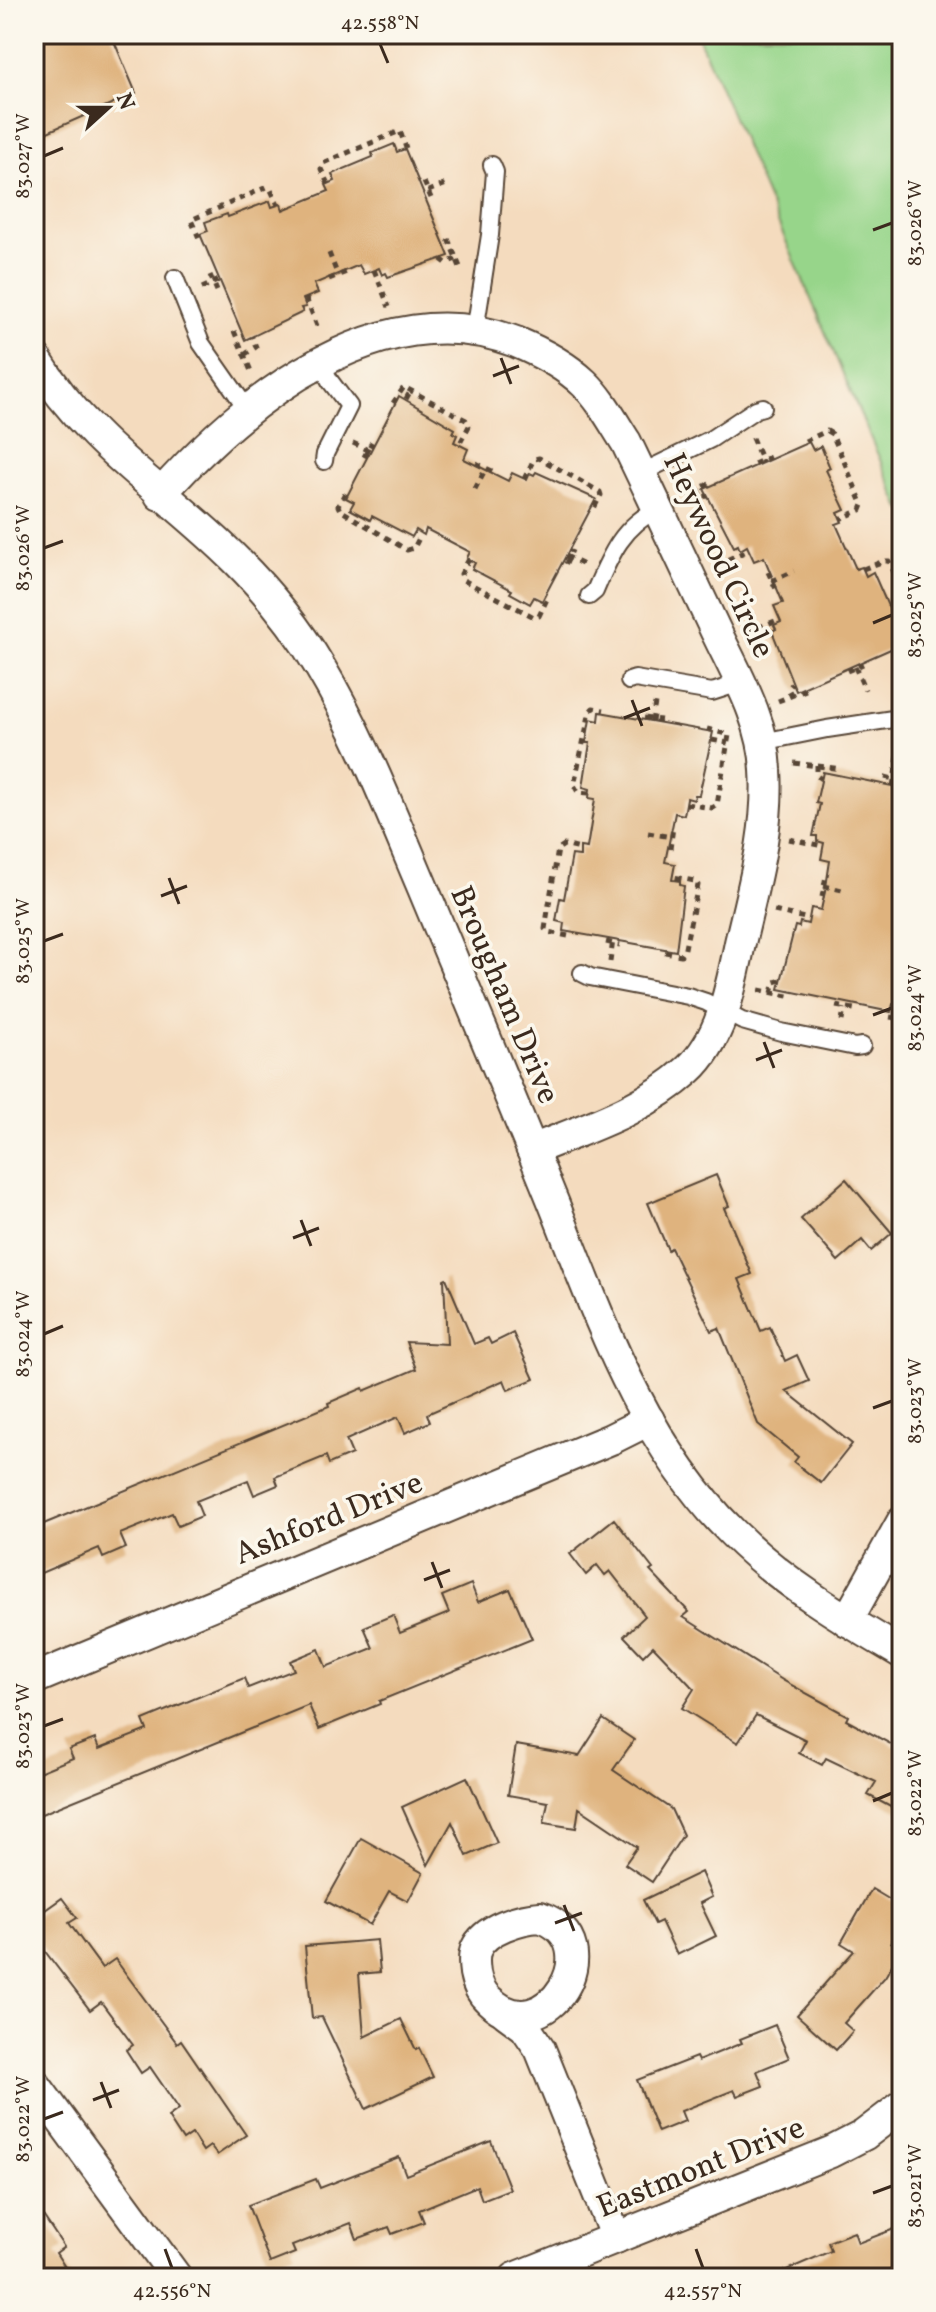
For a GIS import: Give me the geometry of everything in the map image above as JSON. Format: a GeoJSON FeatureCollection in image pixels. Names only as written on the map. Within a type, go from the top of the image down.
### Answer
{"type":"FeatureCollection","features":[{"type":"Feature","properties":{"kind":"street","name":"Heywood Circle"},"geometry":{"type":"LineString","coordinates":[[160,495],[190,461],[247,409],[279,386],[366,343],[399,332],[433,329],[475,331],[503,337],[531,348],[562,366],[584,383],[606,411],[641,473],[669,503],[753,712],[762,742],[767,789],[762,838],[723,1011],[703,1053],[665,1090],[637,1106],[532,1150]]}},
{"type":"Feature","properties":{"kind":"street","name":"Brougham Drive"},"geometry":{"type":"LineString","coordinates":[[34,356],[76,416],[108,449],[235,559],[281,611],[318,664],[360,738],[613,1351],[649,1420],[692,1485],[731,1531],[772,1568],[847,1621],[902,1653]]}},
{"type":"Feature","properties":{"kind":"street","name":"Ashford Drive"},"geometry":{"type":"LineString","coordinates":[[34,1679],[611,1439],[649,1420]]}},
{"type":"Feature","properties":{"kind":"street"},"geometry":{"type":"LineString","coordinates":[[847,1621],[902,1522]]}},
{"type":"Feature","properties":{"kind":"street"},"geometry":{"type":"LineString","coordinates":[[540,2049],[545,2009],[570,1975],[574,1955],[562,1929],[540,1917],[528,1918],[497,1930],[476,1949],[474,1962],[482,1994],[525,2027],[540,2049],[616,2238]]}},
{"type":"Feature","properties":{"kind":"street"},"geometry":{"type":"LineString","coordinates":[[506,2013],[530,2015],[545,2009]]}},
{"type":"Feature","properties":{"kind":"street"},"geometry":{"type":"LineString","coordinates":[[34,2083],[177,2278]]}},
{"type":"Feature","properties":{"kind":"street","name":"Eastmont Drive"},"geometry":{"type":"LineString","coordinates":[[515,2278],[831,2152],[864,2135],[902,2106]]}},
{"type":"Feature","properties":{"kind":"lane"},"geometry":{"type":"LineString","coordinates":[[475,331],[490,235],[495,172],[492,165]]}},
{"type":"Feature","properties":{"kind":"lane"},"geometry":{"type":"LineString","coordinates":[[175,278],[208,356],[247,409]]}},
{"type":"Feature","properties":{"kind":"lane"},"geometry":{"type":"LineString","coordinates":[[321,363],[349,406],[324,461]]}},
{"type":"Feature","properties":{"kind":"lane"},"geometry":{"type":"LineString","coordinates":[[641,473],[711,439],[763,407]]}},
{"type":"Feature","properties":{"kind":"lane"},"geometry":{"type":"LineString","coordinates":[[589,596],[595,591],[625,532],[641,517],[669,503]]}},
{"type":"Feature","properties":{"kind":"lane"},"geometry":{"type":"LineString","coordinates":[[629,681],[635,679],[712,692],[740,683]]}},
{"type":"Feature","properties":{"kind":"lane"},"geometry":{"type":"LineString","coordinates":[[762,742],[893,719]]}},
{"type":"Feature","properties":{"kind":"lane"},"geometry":{"type":"LineString","coordinates":[[582,973],[688,996],[742,1021],[781,1032],[862,1046]]}},
{"type":"Feature","properties":{"kind":"path"},"geometry":{"type":"LineString","coordinates":[[328,184],[321,169],[323,163],[400,131],[406,148]]}},
{"type":"Feature","properties":{"kind":"path"},"geometry":{"type":"LineString","coordinates":[[424,182],[431,198]]}},
{"type":"Feature","properties":{"kind":"path"},"geometry":{"type":"LineString","coordinates":[[428,191],[449,183]]}},
{"type":"Feature","properties":{"kind":"path"},"geometry":{"type":"LineString","coordinates":[[199,238],[191,220],[267,187],[278,205]]}},
{"type":"Feature","properties":{"kind":"path"},"geometry":{"type":"LineString","coordinates":[[448,239],[460,267],[458,278]]}},
{"type":"Feature","properties":{"kind":"path"},"geometry":{"type":"LineString","coordinates":[[329,253],[338,276]]}},
{"type":"Feature","properties":{"kind":"path"},"geometry":{"type":"LineString","coordinates":[[441,259],[446,263],[456,259]]}},
{"type":"Feature","properties":{"kind":"path"},"geometry":{"type":"LineString","coordinates":[[374,270],[389,307]]}},
{"type":"Feature","properties":{"kind":"path"},"geometry":{"type":"LineString","coordinates":[[329,279],[349,271]]}},
{"type":"Feature","properties":{"kind":"path"},"geometry":{"type":"LineString","coordinates":[[210,275],[217,291]]}},
{"type":"Feature","properties":{"kind":"path"},"geometry":{"type":"LineString","coordinates":[[306,298],[320,333]]}},
{"type":"Feature","properties":{"kind":"path"},"geometry":{"type":"LineString","coordinates":[[234,331],[251,372]]}},
{"type":"Feature","properties":{"kind":"path"},"geometry":{"type":"LineString","coordinates":[[244,355],[256,347],[252,337]]}},
{"type":"Feature","properties":{"kind":"path"},"geometry":{"type":"LineString","coordinates":[[393,403],[404,387],[469,422],[459,445]]}},
{"type":"Feature","properties":{"kind":"path"},"geometry":{"type":"LineString","coordinates":[[406,399],[411,390]]}},
{"type":"Feature","properties":{"kind":"path"},"geometry":{"type":"LineString","coordinates":[[805,441],[827,431],[832,434],[863,505],[861,510],[840,519]]}},
{"type":"Feature","properties":{"kind":"path"},"geometry":{"type":"LineString","coordinates":[[752,438],[762,462]]}},
{"type":"Feature","properties":{"kind":"path"},"geometry":{"type":"LineString","coordinates":[[347,439],[369,451]]}},
{"type":"Feature","properties":{"kind":"path"},"geometry":{"type":"LineString","coordinates":[[364,457],[372,442]]}},
{"type":"Feature","properties":{"kind":"path"},"geometry":{"type":"LineString","coordinates":[[524,479],[536,457],[601,495],[593,510]]}},
{"type":"Feature","properties":{"kind":"path"},"geometry":{"type":"LineString","coordinates":[[754,464],[770,457]]}},
{"type":"Feature","properties":{"kind":"path"},"geometry":{"type":"LineString","coordinates":[[476,463],[496,473]]}},
{"type":"Feature","properties":{"kind":"path"},"geometry":{"type":"LineString","coordinates":[[475,489],[486,468]]}},
{"type":"Feature","properties":{"kind":"path"},"geometry":{"type":"LineString","coordinates":[[669,503],[714,482]]}},
{"type":"Feature","properties":{"kind":"path"},"geometry":{"type":"LineString","coordinates":[[588,495],[592,487]]}},
{"type":"Feature","properties":{"kind":"path"},"geometry":{"type":"LineString","coordinates":[[698,489],[701,497],[708,496]]}},
{"type":"Feature","properties":{"kind":"path"},"geometry":{"type":"LineString","coordinates":[[345,493],[338,509],[407,550],[414,548],[421,534]]}},
{"type":"Feature","properties":{"kind":"path"},"geometry":{"type":"LineString","coordinates":[[572,550],[567,559],[590,567]]}},
{"type":"Feature","properties":{"kind":"path"},"geometry":{"type":"LineString","coordinates":[[713,566],[749,550]]}},
{"type":"Feature","properties":{"kind":"path"},"geometry":{"type":"LineString","coordinates":[[469,559],[461,574],[463,580],[534,617],[539,616],[548,597]]}},
{"type":"Feature","properties":{"kind":"path"},"geometry":{"type":"LineString","coordinates":[[863,569],[889,561],[902,590]]}},
{"type":"Feature","properties":{"kind":"path"},"geometry":{"type":"LineString","coordinates":[[772,581],[794,571]]}},
{"type":"Feature","properties":{"kind":"path"},"geometry":{"type":"LineString","coordinates":[[768,572],[777,591]]}},
{"type":"Feature","properties":{"kind":"path"},"geometry":{"type":"LineString","coordinates":[[745,633],[780,619]]}},
{"type":"Feature","properties":{"kind":"path"},"geometry":{"type":"LineString","coordinates":[[847,671],[863,664]]}},
{"type":"Feature","properties":{"kind":"path"},"geometry":{"type":"LineString","coordinates":[[855,667],[865,690]]}},
{"type":"Feature","properties":{"kind":"path"},"geometry":{"type":"LineString","coordinates":[[792,684],[788,686],[792,696]]}},
{"type":"Feature","properties":{"kind":"path"},"geometry":{"type":"LineString","coordinates":[[778,701],[806,690]]}},
{"type":"Feature","properties":{"kind":"path"},"geometry":{"type":"LineString","coordinates":[[652,720],[656,696]]}},
{"type":"Feature","properties":{"kind":"path"},"geometry":{"type":"LineString","coordinates":[[589,793],[578,792],[574,785],[590,711],[593,708],[604,710]]}},
{"type":"Feature","properties":{"kind":"path"},"geometry":{"type":"LineString","coordinates":[[644,718],[661,720]]}},
{"type":"Feature","properties":{"kind":"path"},"geometry":{"type":"LineString","coordinates":[[686,804],[715,807],[729,735],[704,728]]}},
{"type":"Feature","properties":{"kind":"path"},"geometry":{"type":"LineString","coordinates":[[712,740],[728,743]]}},
{"type":"Feature","properties":{"kind":"path"},"geometry":{"type":"LineString","coordinates":[[893,783],[898,757]]}},
{"type":"Feature","properties":{"kind":"path"},"geometry":{"type":"LineString","coordinates":[[790,763],[841,769]]}},
{"type":"Feature","properties":{"kind":"path"},"geometry":{"type":"LineString","coordinates":[[817,765],[817,776],[821,779]]}},
{"type":"Feature","properties":{"kind":"path"},"geometry":{"type":"LineString","coordinates":[[885,777],[893,783],[902,781]]}},
{"type":"Feature","properties":{"kind":"path"},"geometry":{"type":"LineString","coordinates":[[670,849],[673,827]]}},
{"type":"Feature","properties":{"kind":"path"},"geometry":{"type":"LineString","coordinates":[[648,833],[672,837]]}},
{"type":"Feature","properties":{"kind":"path"},"geometry":{"type":"LineString","coordinates":[[787,839],[823,846]]}},
{"type":"Feature","properties":{"kind":"path"},"geometry":{"type":"LineString","coordinates":[[568,936],[545,929],[558,849],[564,845],[580,849]]}},
{"type":"Feature","properties":{"kind":"path"},"geometry":{"type":"LineString","coordinates":[[822,897],[826,876]]}},
{"type":"Feature","properties":{"kind":"path"},"geometry":{"type":"LineString","coordinates":[[665,952],[683,955],[698,882],[673,877]]}},
{"type":"Feature","properties":{"kind":"path"},"geometry":{"type":"LineString","coordinates":[[824,886],[847,891]]}},
{"type":"Feature","properties":{"kind":"path"},"geometry":{"type":"LineString","coordinates":[[773,911],[809,919]]}},
{"type":"Feature","properties":{"kind":"path"},"geometry":{"type":"LineString","coordinates":[[609,966],[611,942],[620,945]]}},
{"type":"Feature","properties":{"kind":"path"},"geometry":{"type":"LineString","coordinates":[[677,943],[686,944]]}},
{"type":"Feature","properties":{"kind":"path"},"geometry":{"type":"LineString","coordinates":[[772,993],[775,982],[781,980]]}},
{"type":"Feature","properties":{"kind":"path"},"geometry":{"type":"LineString","coordinates":[[756,990],[793,997]]}},
{"type":"Feature","properties":{"kind":"path"},"geometry":{"type":"LineString","coordinates":[[836,1006],[854,1009]]}},
{"type":"Feature","properties":{"kind":"path"},"geometry":{"type":"LineString","coordinates":[[890,1017],[902,1019]]}},
{"type":"Feature","properties":{"kind":"green space"},"geometry":{"type":"Polygon","coordinates":[[[697,34],[902,34],[902,511],[697,34]]]}},
{"type":"Feature","properties":{"kind":"building"},"geometry":{"type":"Polygon","coordinates":[[[34,34],[111,34],[136,93],[34,138],[34,34]]]}},
{"type":"Feature","properties":{"kind":"building"},"geometry":{"type":"Polygon","coordinates":[[[394,144],[397,152],[405,149],[449,256],[388,277],[386,273],[382,275],[379,268],[364,274],[359,265],[314,284],[318,293],[303,299],[306,307],[301,308],[303,312],[245,340],[200,234],[208,231],[205,222],[270,201],[272,207],[281,204],[283,210],[329,191],[326,185],[335,181],[332,174],[373,157],[372,153],[394,144]]]}},
{"type":"Feature","properties":{"kind":"building"},"geometry":{"type":"Polygon","coordinates":[[[399,396],[455,429],[453,433],[457,435],[454,442],[468,449],[464,459],[508,481],[512,473],[527,480],[530,473],[534,475],[536,472],[596,499],[542,601],[534,597],[530,604],[510,593],[512,590],[472,569],[475,563],[467,558],[470,552],[426,529],[424,535],[416,530],[412,537],[372,516],[370,520],[350,509],[354,502],[346,498],[399,396]]]}},
{"type":"Feature","properties":{"kind":"building"},"geometry":{"type":"Polygon","coordinates":[[[809,442],[813,450],[821,446],[830,468],[826,470],[845,510],[838,513],[842,522],[836,524],[856,569],[862,567],[866,576],[873,572],[891,613],[895,612],[902,627],[902,644],[796,691],[772,631],[776,629],[774,625],[781,622],[774,606],[783,603],[764,557],[754,561],[747,546],[740,550],[738,545],[734,547],[704,489],[809,442]]]}},
{"type":"Feature","properties":{"kind":"building"},"geometry":{"type":"Polygon","coordinates":[[[600,712],[713,732],[699,795],[695,795],[694,800],[687,798],[684,815],[675,813],[665,862],[675,864],[672,880],[680,881],[680,885],[684,886],[676,951],[563,931],[564,923],[556,921],[560,898],[564,899],[572,855],[580,856],[580,847],[587,848],[595,799],[589,798],[590,789],[583,787],[590,743],[586,743],[590,719],[599,721],[600,712]]]}},
{"type":"Feature","properties":{"kind":"building"},"geometry":{"type":"Polygon","coordinates":[[[823,772],[902,788],[902,1005],[893,1004],[891,1012],[779,989],[795,926],[799,927],[800,922],[808,924],[811,908],[821,910],[826,887],[830,861],[821,859],[824,843],[813,836],[823,772]]]}},
{"type":"Feature","properties":{"kind":"building"},"geometry":{"type":"Polygon","coordinates":[[[716,1175],[729,1206],[724,1208],[752,1274],[739,1279],[761,1331],[770,1327],[785,1361],[797,1355],[809,1381],[786,1391],[852,1444],[821,1483],[794,1462],[798,1457],[758,1424],[719,1328],[711,1331],[671,1248],[668,1250],[648,1203],[716,1175]]]}},
{"type":"Feature","properties":{"kind":"building"},"geometry":{"type":"Polygon","coordinates":[[[846,1179],[892,1233],[871,1251],[862,1240],[838,1261],[801,1219],[846,1179]]]}},
{"type":"Feature","properties":{"kind":"building"},"geometry":{"type":"Polygon","coordinates":[[[446,1278],[474,1344],[488,1338],[491,1344],[513,1333],[534,1379],[508,1390],[504,1380],[427,1414],[430,1422],[405,1433],[398,1417],[346,1440],[352,1454],[329,1464],[326,1456],[275,1477],[278,1485],[254,1495],[248,1480],[196,1501],[202,1516],[178,1526],[172,1513],[120,1534],[126,1548],[103,1558],[99,1548],[34,1576],[34,1528],[329,1406],[328,1403],[363,1388],[364,1391],[416,1369],[406,1342],[447,1344],[446,1278]]]}},
{"type":"Feature","properties":{"kind":"building"},"geometry":{"type":"Polygon","coordinates":[[[614,1519],[653,1569],[650,1571],[689,1612],[683,1617],[784,1681],[848,1716],[846,1720],[902,1750],[902,1813],[868,1795],[876,1782],[826,1758],[822,1765],[799,1753],[806,1740],[756,1715],[738,1743],[682,1708],[694,1689],[653,1646],[643,1656],[624,1636],[645,1616],[610,1571],[605,1575],[597,1565],[586,1575],[570,1554],[614,1519]]]}},
{"type":"Feature","properties":{"kind":"building"},"geometry":{"type":"Polygon","coordinates":[[[471,1584],[478,1602],[510,1589],[532,1639],[379,1701],[380,1704],[319,1729],[309,1705],[34,1817],[34,1774],[73,1758],[69,1749],[95,1739],[99,1749],[147,1730],[143,1720],[244,1678],[248,1688],[294,1670],[290,1661],[319,1649],[326,1667],[373,1648],[364,1627],[393,1615],[400,1633],[449,1613],[442,1596],[471,1584]]]}},
{"type":"Feature","properties":{"kind":"building"},"geometry":{"type":"Polygon","coordinates":[[[603,1719],[634,1740],[613,1770],[671,1809],[683,1835],[652,1882],[625,1864],[637,1847],[579,1808],[576,1828],[544,1823],[548,1802],[508,1795],[516,1745],[579,1756],[603,1719]]]}},
{"type":"Feature","properties":{"kind":"building"},"geometry":{"type":"Polygon","coordinates":[[[467,1777],[497,1843],[467,1856],[452,1822],[428,1865],[402,1807],[467,1777]]]}},
{"type":"Feature","properties":{"kind":"building"},"geometry":{"type":"Polygon","coordinates":[[[361,1838],[423,1873],[408,1901],[389,1891],[370,1925],[326,1901],[361,1838]]]}},
{"type":"Feature","properties":{"kind":"building"},"geometry":{"type":"Polygon","coordinates":[[[701,1872],[712,1897],[700,1903],[716,1936],[677,1955],[661,1921],[655,1924],[643,1900],[701,1872]]]}},
{"type":"Feature","properties":{"kind":"building"},"geometry":{"type":"Polygon","coordinates":[[[872,1889],[902,1907],[902,1923],[891,1942],[902,1948],[885,1977],[844,2023],[853,2031],[836,2050],[797,2015],[854,1951],[841,1943],[872,1889]]]}},
{"type":"Feature","properties":{"kind":"building"},"geometry":{"type":"Polygon","coordinates":[[[62,1898],[77,1918],[69,1923],[102,1968],[115,1959],[177,2043],[181,2040],[246,2135],[217,2155],[210,2146],[203,2151],[192,2134],[183,2140],[168,2117],[179,2109],[150,2067],[141,2073],[126,2050],[133,2045],[101,2002],[90,2010],[34,1937],[34,1918],[62,1898]]]}},
{"type":"Feature","properties":{"kind":"building"},"geometry":{"type":"Polygon","coordinates":[[[377,1940],[380,1972],[359,1974],[364,2037],[401,2019],[433,2077],[366,2109],[322,2017],[312,2018],[305,1946],[377,1940]]]}},
{"type":"Feature","properties":{"kind":"building"},"geometry":{"type":"Polygon","coordinates":[[[775,2025],[789,2058],[757,2071],[763,2086],[737,2096],[734,2090],[681,2111],[685,2121],[658,2132],[637,2080],[696,2057],[698,2061],[775,2025]]]}},
{"type":"Feature","properties":{"kind":"building"},"geometry":{"type":"Polygon","coordinates":[[[491,2141],[510,2189],[482,2200],[477,2186],[419,2210],[424,2222],[392,2234],[389,2227],[357,2239],[351,2223],[292,2246],[295,2253],[270,2263],[248,2205],[316,2179],[320,2188],[399,2157],[406,2175],[491,2141]]]}},
{"type":"Feature","properties":{"kind":"building"},"geometry":{"type":"Polygon","coordinates":[[[34,2202],[64,2247],[56,2253],[72,2278],[34,2278],[34,2202]]]}},
{"type":"Feature","properties":{"kind":"building"},"geometry":{"type":"Polygon","coordinates":[[[902,2226],[902,2266],[870,2278],[768,2278],[831,2251],[828,2242],[854,2232],[858,2243],[902,2226]]]}}]}
